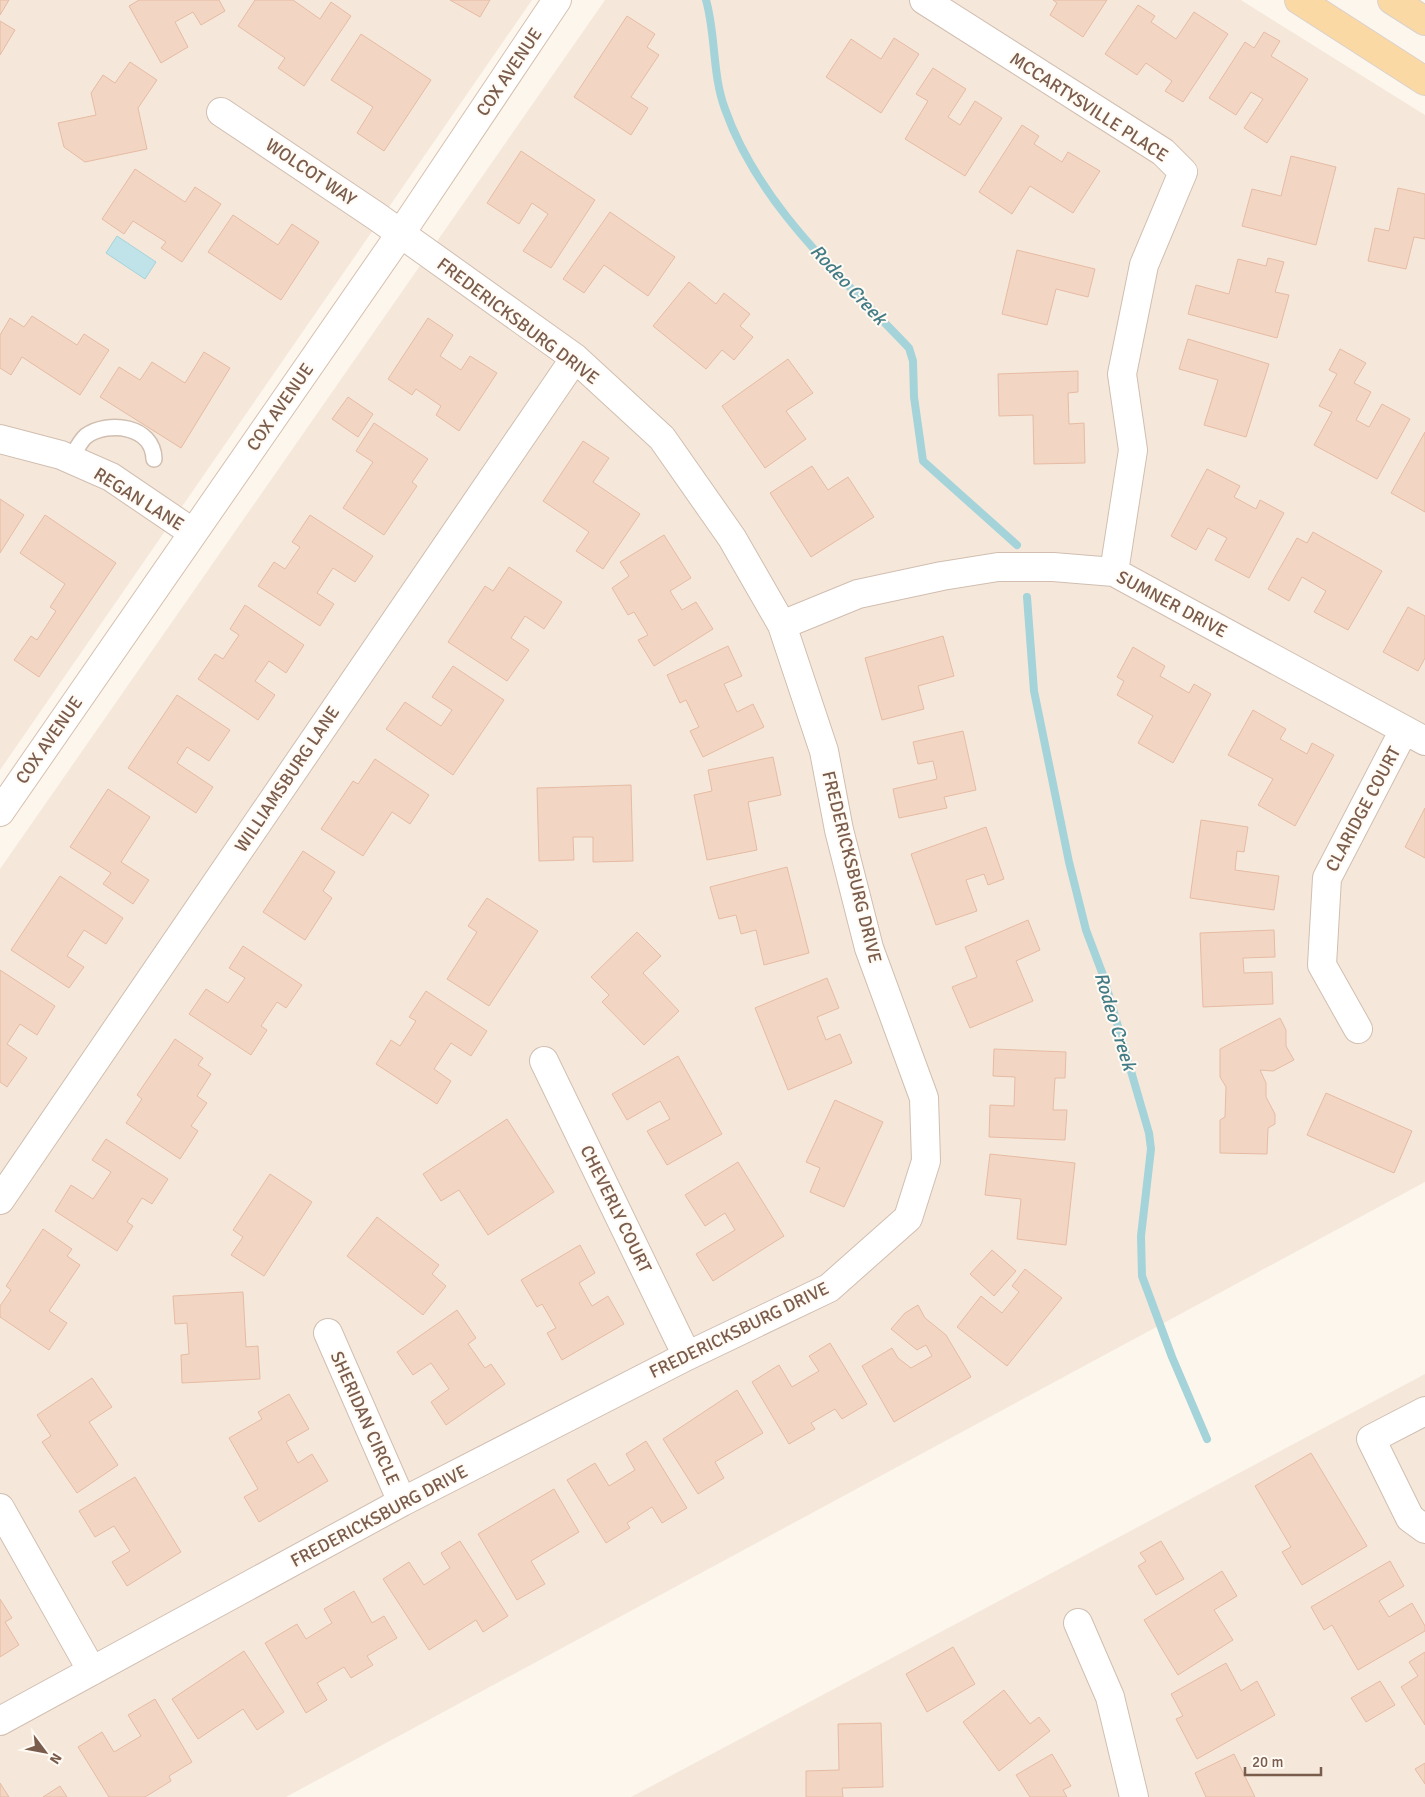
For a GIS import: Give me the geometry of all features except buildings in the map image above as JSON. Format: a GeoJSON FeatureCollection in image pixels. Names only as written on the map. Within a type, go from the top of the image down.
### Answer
{"type":"FeatureCollection","features":[{"type":"Feature","properties":{"kind":"main road"},"geometry":{"type":"LineString","coordinates":[[1299,0],[1425,81]]}},
{"type":"Feature","properties":{"kind":"main road"},"geometry":{"type":"LineString","coordinates":[[1392,0],[1425,22]]}},
{"type":"Feature","properties":{"kind":"street","name":"COX AVENUE"},"geometry":{"type":"LineString","coordinates":[[0,812],[192,532],[401,233],[557,0]]}},
{"type":"Feature","properties":{"kind":"street","name":"MCCARTYSVILLE PLACE"},"geometry":{"type":"LineString","coordinates":[[924,0],[1163,152],[1183,172],[1144,265],[1122,374],[1133,450],[1114,572]]}},
{"type":"Feature","properties":{"kind":"street","name":"WOLCOT WAY"},"geometry":{"type":"LineString","coordinates":[[221,112],[401,233]]}},
{"type":"Feature","properties":{"kind":"street","name":"FREDERICKSBURG DRIVE"},"geometry":{"type":"LineString","coordinates":[[0,1721],[402,1502],[687,1356],[829,1288],[908,1218],[926,1161],[924,1098],[869,948],[839,830],[824,751],[782,625],[732,538],[662,438],[575,358],[401,233]]}},
{"type":"Feature","properties":{"kind":"street","name":"WILLIAMSBURG LANE"},"geometry":{"type":"LineString","coordinates":[[0,1200],[575,358]]}},
{"type":"Feature","properties":{"kind":"street","name":"REGAN LANE"},"geometry":{"type":"LineString","coordinates":[[0,439],[61,454],[111,478],[192,532]]}},
{"type":"Feature","properties":{"kind":"street","name":"SUMNER DRIVE"},"geometry":{"type":"LineString","coordinates":[[782,625],[858,594],[942,576],[998,567],[1053,567],[1114,572],[1414,736]]}},
{"type":"Feature","properties":{"kind":"street","name":"CLARIDGE COURT"},"geometry":{"type":"LineString","coordinates":[[1358,1029],[1322,965],[1327,878],[1414,736]]}},
{"type":"Feature","properties":{"kind":"street","name":"CHEVERLY COURT"},"geometry":{"type":"LineString","coordinates":[[544,1061],[687,1356]]}},
{"type":"Feature","properties":{"kind":"street","name":"SHERIDAN CIRCLE"},"geometry":{"type":"LineString","coordinates":[[328,1333],[402,1502]]}},
{"type":"Feature","properties":{"kind":"street"},"geometry":{"type":"LineString","coordinates":[[1425,1411],[1371,1439],[1410,1518],[1425,1529]]}},
{"type":"Feature","properties":{"kind":"street"},"geometry":{"type":"LineString","coordinates":[[0,1508],[92,1671]]}},
{"type":"Feature","properties":{"kind":"street"},"geometry":{"type":"LineString","coordinates":[[1078,1623],[1110,1697],[1134,1797]]}},
{"type":"Feature","properties":{"kind":"lane"},"geometry":{"type":"LineString","coordinates":[[71,459],[84,437],[101,428],[115,426],[131,430],[144,437],[154,450],[154,459]]}},
{"type":"Feature","properties":{"kind":"shaded area"},"geometry":{"type":"Polygon","coordinates":[[[0,0],[532,0],[0,770],[0,0]]]}},
{"type":"Feature","properties":{"kind":"shaded area"},"geometry":{"type":"Polygon","coordinates":[[[605,0],[1241,0],[1425,115],[1425,1182],[286,1797],[0,1797],[0,869],[605,0]]]}},
{"type":"Feature","properties":{"kind":"shaded area"},"geometry":{"type":"Polygon","coordinates":[[[1425,1374],[1425,1797],[631,1797],[1425,1374]]]}},
{"type":"Feature","properties":{"kind":"water"},"geometry":{"type":"Polygon","coordinates":[[[117,236],[156,262],[145,279],[106,253],[117,236]]]}},
{"type":"Feature","properties":{"kind":"waterway","name":"Rodeo Creek"},"geometry":{"type":"LineString","coordinates":[[706,0],[721,96],[740,144],[758,177],[804,238],[909,348],[913,361],[914,397],[923,461],[1017,545]]}},
{"type":"Feature","properties":{"kind":"waterway","name":"Rodeo Creek"},"geometry":{"type":"LineString","coordinates":[[1027,597],[1034,691],[1069,862],[1086,930],[1103,975],[1149,1133],[1151,1149],[1141,1236],[1142,1276],[1172,1357],[1207,1439]]}}]}
